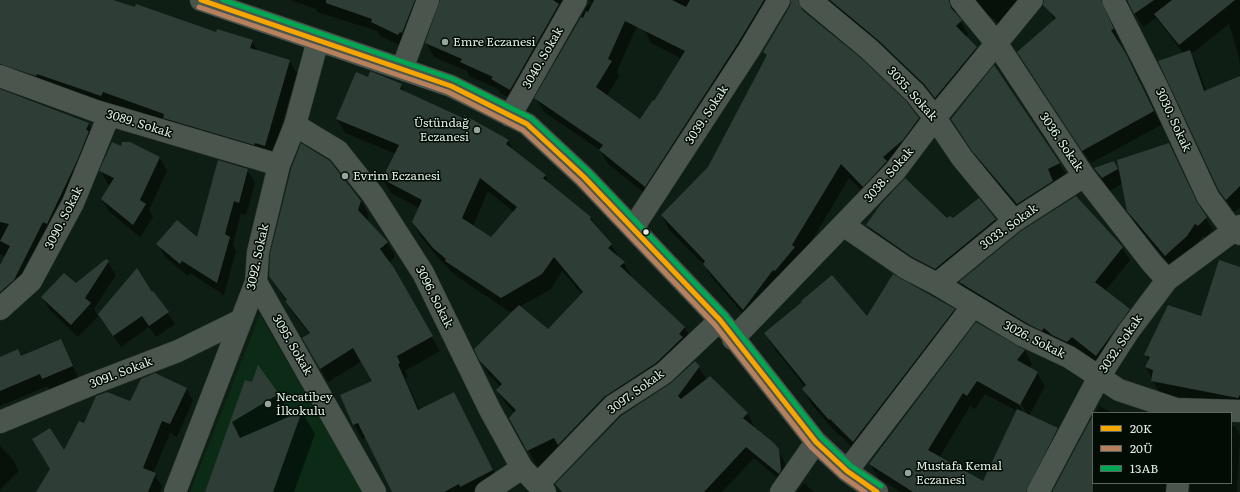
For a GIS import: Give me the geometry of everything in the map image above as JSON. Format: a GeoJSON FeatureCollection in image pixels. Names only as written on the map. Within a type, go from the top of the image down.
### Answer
{"type":"FeatureCollection","features":[{"type":"Feature","properties":{"kind":"street"},"geometry":{"type":"LineString","coordinates":[[201,0],[229,4],[318,40],[451,86],[526,124],[584,177],[720,320],[733,339],[816,442],[847,471],[877,492]]}},
{"type":"Feature","properties":{"kind":"street"},"geometry":{"type":"LineString","coordinates":[[402,69],[428,0]]}},
{"type":"Feature","properties":{"kind":"street","name":"3040. Sokak"},"geometry":{"type":"LineString","coordinates":[[510,116],[576,0]]}},
{"type":"Feature","properties":{"kind":"street","name":"3039. Sokak"},"geometry":{"type":"LineString","coordinates":[[633,228],[749,50],[779,0]]}},
{"type":"Feature","properties":{"kind":"street","name":"3035. Sokak"},"geometry":{"type":"LineString","coordinates":[[810,0],[869,49],[915,93],[935,118],[962,158],[1014,221]]}},
{"type":"Feature","properties":{"kind":"street","name":"3036. Sokak"},"geometry":{"type":"LineString","coordinates":[[961,0],[997,44],[1084,176],[1167,280]]}},
{"type":"Feature","properties":{"kind":"street","name":"3038. Sokak"},"geometry":{"type":"LineString","coordinates":[[733,339],[895,171],[935,118],[1032,0]]}},
{"type":"Feature","properties":{"kind":"street","name":"3030. Sokak"},"geometry":{"type":"LineString","coordinates":[[1113,0],[1156,85],[1208,197],[1238,230]]}},
{"type":"Feature","properties":{"kind":"street","name":"3092. Sokak"},"geometry":{"type":"LineString","coordinates":[[175,492],[256,282],[258,252],[279,165],[295,125],[318,40]]}},
{"type":"Feature","properties":{"kind":"street","name":"3089. Sokak"},"geometry":{"type":"LineString","coordinates":[[0,76],[109,115],[279,165]]}},
{"type":"Feature","properties":{"kind":"street","name":"3090. Sokak"},"geometry":{"type":"LineString","coordinates":[[0,309],[31,281],[73,203],[109,115]]}},
{"type":"Feature","properties":{"kind":"street","name":"3096. Sokak"},"geometry":{"type":"LineString","coordinates":[[295,125],[338,151],[373,195],[423,273],[490,410],[522,468],[541,488]]}},
{"type":"Feature","properties":{"kind":"street","name":"3033. Sokak"},"geometry":{"type":"LineString","coordinates":[[937,284],[1014,221],[1084,176]]}},
{"type":"Feature","properties":{"kind":"street","name":"3026. Sokak"},"geometry":{"type":"LineString","coordinates":[[843,225],[906,268],[937,284],[1022,335],[1069,358],[1119,390],[1176,410],[1191,412],[1240,411]]}},
{"type":"Feature","properties":{"kind":"street","name":"3032. Sokak"},"geometry":{"type":"LineString","coordinates":[[1038,492],[1099,377],[1128,332],[1167,280],[1238,230]]}},
{"type":"Feature","properties":{"kind":"street","name":"3095. Sokak"},"geometry":{"type":"LineString","coordinates":[[256,282],[375,492]]}},
{"type":"Feature","properties":{"kind":"street"},"geometry":{"type":"LineString","coordinates":[[847,471],[973,306]]}},
{"type":"Feature","properties":{"kind":"street","name":"3091. Sokak"},"geometry":{"type":"LineString","coordinates":[[0,422],[92,384],[178,351],[241,320]]}},
{"type":"Feature","properties":{"kind":"street","name":"3097. Sokak"},"geometry":{"type":"LineString","coordinates":[[541,488],[613,406],[664,373],[720,320]]}},
{"type":"Feature","properties":{"kind":"street"},"geometry":{"type":"LineString","coordinates":[[781,492],[816,442]]}},
{"type":"Feature","properties":{"kind":"street"},"geometry":{"type":"LineString","coordinates":[[486,492],[522,468]]}},
{"type":"Feature","properties":{"kind":"shaded area","name":"Necatibey İlkokulu"},"geometry":{"type":"Polygon","coordinates":[[[260,315],[363,492],[190,492],[260,315]]]}},
{"type":"Feature","properties":{"kind":"building"},"geometry":{"type":"Polygon","coordinates":[[[0,0],[113,0],[135,7],[136,4],[216,32],[217,29],[253,40],[250,48],[290,60],[265,146],[255,143],[254,145],[163,118],[164,114],[103,92],[101,96],[37,74],[36,76],[0,64],[0,0]]]}},
{"type":"Feature","properties":{"kind":"building"},"geometry":{"type":"Polygon","coordinates":[[[326,0],[415,0],[402,33],[400,32],[398,35],[371,22],[372,19],[326,3],[326,0]]]}},
{"type":"Feature","properties":{"kind":"building"},"geometry":{"type":"Polygon","coordinates":[[[440,0],[553,0],[559,4],[510,90],[491,79],[493,77],[460,62],[462,59],[425,43],[440,0]]]}},
{"type":"Feature","properties":{"kind":"building"},"geometry":{"type":"Polygon","coordinates":[[[594,0],[672,0],[686,7],[690,0],[764,0],[645,187],[599,150],[603,145],[534,98],[581,17],[583,18],[586,11],[588,12],[594,0]],[[625,21],[608,59],[612,61],[596,87],[640,119],[653,100],[654,101],[685,51],[625,21]]]}},
{"type":"Feature","properties":{"kind":"building"},"geometry":{"type":"Polygon","coordinates":[[[791,0],[798,0],[802,10],[861,58],[906,101],[919,118],[903,140],[883,157],[887,161],[863,187],[841,164],[792,245],[795,247],[775,271],[773,270],[743,310],[703,264],[705,261],[661,215],[708,167],[767,55],[763,52],[790,6],[791,0]]]}},
{"type":"Feature","properties":{"kind":"building"},"geometry":{"type":"Polygon","coordinates":[[[830,0],[949,0],[951,8],[962,20],[956,26],[977,47],[935,98],[924,84],[878,40],[830,0]]]}},
{"type":"Feature","properties":{"kind":"building"},"geometry":{"type":"Polygon","coordinates":[[[1044,0],[1101,0],[1114,29],[1111,30],[1126,54],[1154,111],[1082,151],[1017,52],[1056,18],[1043,5],[1044,0]]]}},
{"type":"Feature","properties":{"kind":"building"},"geometry":{"type":"Polygon","coordinates":[[[1127,0],[1154,0],[1134,14],[1127,0]]]}},
{"type":"Feature","properties":{"kind":"building"},"geometry":{"type":"Polygon","coordinates":[[[1172,0],[1235,0],[1179,45],[1154,14],[1172,0]]]}},
{"type":"Feature","properties":{"kind":"building"},"geometry":{"type":"Polygon","coordinates":[[[1190,50],[1204,91],[1240,76],[1240,186],[1226,200],[1219,191],[1158,61],[1190,50]]]}},
{"type":"Feature","properties":{"kind":"building"},"geometry":{"type":"Polygon","coordinates":[[[994,65],[1060,163],[1048,169],[1053,181],[1017,204],[972,151],[951,119],[994,65]]]}},
{"type":"Feature","properties":{"kind":"building"},"geometry":{"type":"Polygon","coordinates":[[[370,71],[402,84],[400,89],[463,118],[464,115],[509,140],[506,144],[546,175],[543,178],[591,217],[590,219],[612,244],[608,248],[625,262],[620,266],[685,327],[679,334],[683,337],[656,363],[604,397],[558,445],[554,438],[527,451],[509,418],[516,410],[496,390],[502,384],[479,360],[474,349],[519,305],[548,329],[583,292],[554,257],[542,274],[501,298],[445,261],[446,259],[433,248],[412,222],[422,200],[382,179],[399,145],[336,119],[356,72],[368,77],[370,71]],[[480,178],[462,218],[491,237],[517,207],[480,178]]]}},
{"type":"Feature","properties":{"kind":"building"},"geometry":{"type":"Polygon","coordinates":[[[0,89],[89,123],[86,130],[89,131],[77,161],[47,224],[43,222],[14,280],[0,292],[0,265],[10,246],[0,241],[9,224],[0,222],[0,89]]]}},
{"type":"Feature","properties":{"kind":"building"},"geometry":{"type":"Polygon","coordinates":[[[112,142],[121,146],[122,142],[130,142],[160,157],[140,200],[146,204],[133,225],[101,199],[114,178],[99,171],[112,142]]]}},
{"type":"Feature","properties":{"kind":"building"},"geometry":{"type":"Polygon","coordinates":[[[301,143],[330,161],[361,201],[358,210],[388,242],[380,249],[394,268],[433,336],[397,356],[400,363],[398,364],[418,410],[454,392],[493,470],[460,487],[459,484],[444,492],[392,492],[358,423],[353,425],[340,395],[372,381],[353,348],[320,369],[302,338],[310,333],[285,301],[287,300],[269,276],[270,254],[291,169],[301,143]]]}},
{"type":"Feature","properties":{"kind":"building"},"geometry":{"type":"Polygon","coordinates":[[[1169,143],[1197,202],[1207,217],[1198,226],[1195,224],[1187,236],[1165,256],[1127,211],[1117,160],[1169,143]]]}},
{"type":"Feature","properties":{"kind":"building"},"geometry":{"type":"Polygon","coordinates":[[[218,160],[248,169],[239,203],[234,201],[225,234],[230,237],[217,283],[182,261],[180,264],[156,244],[177,220],[197,237],[218,160]]]}},
{"type":"Feature","properties":{"kind":"building"},"geometry":{"type":"Polygon","coordinates":[[[1114,161],[1118,169],[1102,178],[1094,168],[1114,161]]]}},
{"type":"Feature","properties":{"kind":"building"},"geometry":{"type":"Polygon","coordinates":[[[905,178],[947,218],[950,216],[953,218],[979,198],[996,219],[935,269],[912,257],[866,225],[880,205],[905,178]]]}},
{"type":"Feature","properties":{"kind":"building"},"geometry":{"type":"Polygon","coordinates":[[[1076,196],[1123,247],[1095,282],[1130,309],[1096,356],[1072,337],[1067,342],[1052,335],[1044,328],[1042,331],[959,282],[1021,231],[1076,196]]]}},
{"type":"Feature","properties":{"kind":"building"},"geometry":{"type":"Polygon","coordinates":[[[106,259],[109,261],[85,298],[91,303],[71,325],[41,297],[64,273],[76,283],[106,259]]]}},
{"type":"Feature","properties":{"kind":"building"},"geometry":{"type":"Polygon","coordinates":[[[1219,260],[1240,267],[1240,395],[1238,398],[1151,381],[1153,370],[1145,367],[1150,357],[1144,355],[1168,305],[1201,316],[1219,260]]]}},
{"type":"Feature","properties":{"kind":"building"},"geometry":{"type":"Polygon","coordinates":[[[137,268],[152,292],[153,291],[169,312],[149,326],[142,316],[113,336],[98,314],[137,268]]]}},
{"type":"Feature","properties":{"kind":"building"},"geometry":{"type":"Polygon","coordinates":[[[893,274],[955,309],[853,442],[830,419],[829,420],[802,389],[806,385],[764,333],[832,275],[867,316],[893,274]]]}},
{"type":"Feature","properties":{"kind":"building"},"geometry":{"type":"Polygon","coordinates":[[[976,322],[1025,350],[1017,360],[1038,372],[1020,405],[977,381],[967,396],[963,393],[928,450],[983,481],[1017,409],[1058,428],[1026,492],[913,492],[869,464],[976,322]]]}},
{"type":"Feature","properties":{"kind":"building"},"geometry":{"type":"Polygon","coordinates":[[[61,339],[73,366],[42,379],[40,374],[0,391],[0,357],[18,349],[21,356],[61,339]]]}},
{"type":"Feature","properties":{"kind":"building"},"geometry":{"type":"Polygon","coordinates":[[[695,361],[700,366],[678,396],[681,399],[710,376],[748,413],[743,418],[774,443],[779,449],[781,470],[779,474],[746,447],[704,492],[562,492],[555,484],[621,416],[671,383],[695,361]]]}},
{"type":"Feature","properties":{"kind":"building"},"geometry":{"type":"Polygon","coordinates":[[[258,365],[279,394],[232,422],[240,438],[302,411],[273,492],[205,492],[245,380],[252,382],[258,365]]]}},
{"type":"Feature","properties":{"kind":"building"},"geometry":{"type":"Polygon","coordinates":[[[155,373],[187,388],[170,424],[162,421],[143,468],[156,473],[148,492],[36,492],[50,469],[32,439],[50,428],[64,450],[79,421],[84,423],[96,396],[107,392],[130,401],[141,379],[155,373]]]}},
{"type":"Feature","properties":{"kind":"building"},"geometry":{"type":"Polygon","coordinates":[[[1092,417],[1093,492],[1052,492],[1092,417]]]}},
{"type":"Feature","properties":{"kind":"transit line","name":"20K"},"geometry":{"type":"LineString","coordinates":[[201,0],[451,86],[527,124],[584,177],[720,320],[816,442],[847,471],[877,492]]}},
{"type":"Feature","properties":{"kind":"transit line","name":"13AB"},"geometry":{"type":"LineString","coordinates":[[223,0],[453,79],[531,118],[589,172],[725,315],[821,437],[851,466],[881,486]]}},
{"type":"Feature","properties":{"kind":"transit line","name":"20Ü"},"geometry":{"type":"LineString","coordinates":[[199,7],[448,92],[523,130],[579,182],[715,325],[811,447],[842,476],[865,492]]}},
{"type":"Feature","properties":{"kind":"place","name":"Emre Eczanesi"},"geometry":{"type":"Point","coordinates":[445,42]}},
{"type":"Feature","properties":{"kind":"place","name":"Üstündağ Eczanesi"},"geometry":{"type":"Point","coordinates":[477,130]}},
{"type":"Feature","properties":{"kind":"place","name":"Evrim Eczanesi"},"geometry":{"type":"Point","coordinates":[345,176]}},
{"type":"Feature","properties":{"kind":"place","name":"Necatibey İlkokulu"},"geometry":{"type":"Point","coordinates":[268,404]}},
{"type":"Feature","properties":{"kind":"place","name":"Mustafa Kemal Eczanesi"},"geometry":{"type":"Point","coordinates":[908,473]}}]}
